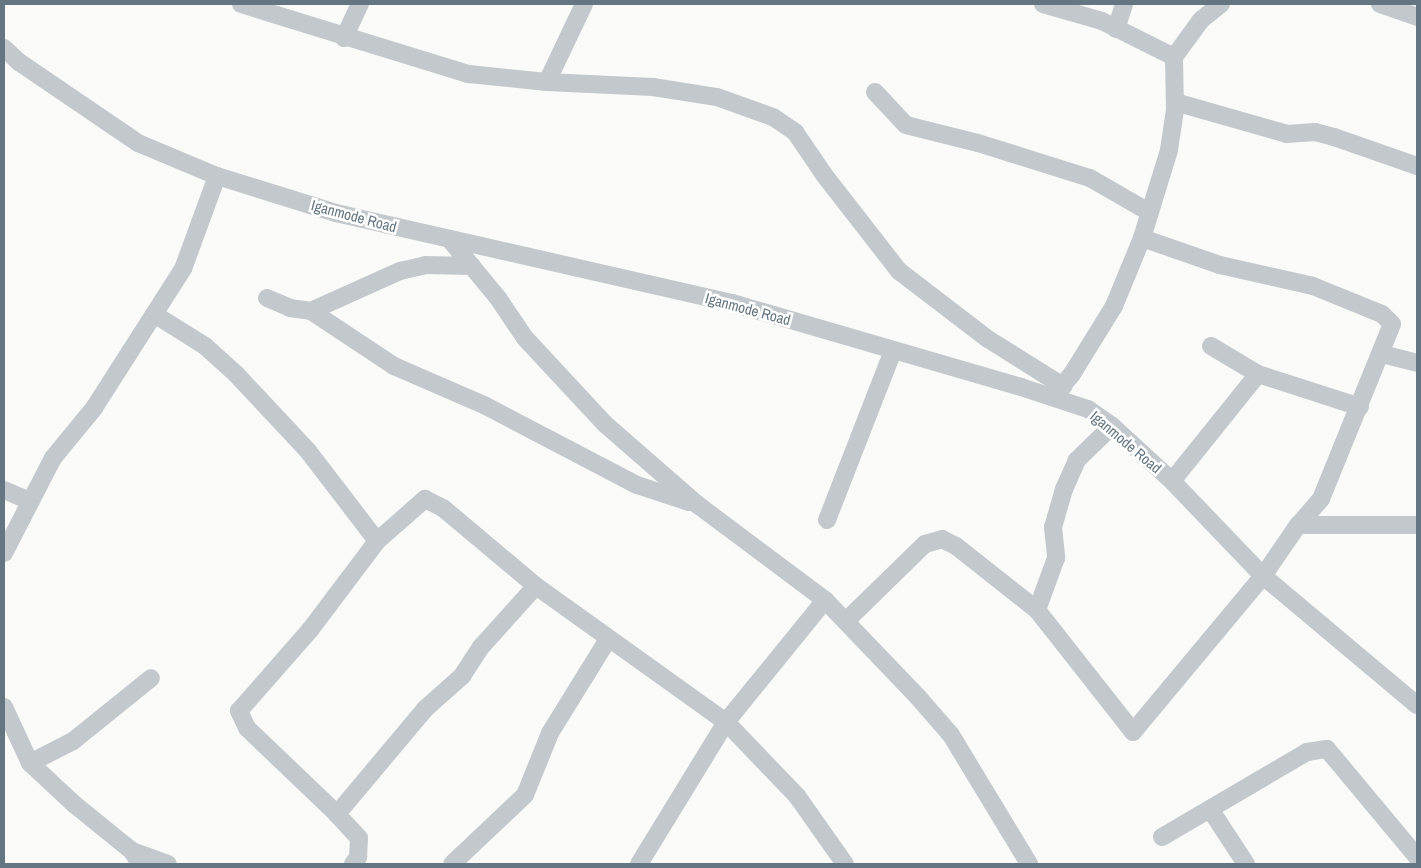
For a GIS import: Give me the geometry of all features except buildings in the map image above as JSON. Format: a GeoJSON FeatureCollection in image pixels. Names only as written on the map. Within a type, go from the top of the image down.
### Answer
{"type":"FeatureCollection","features":[{"type":"Feature","properties":{"kind":"street"},"geometry":{"type":"LineString","coordinates":[[240,4],[344,38],[469,74],[547,82],[653,87],[708,96],[773,117],[795,132],[825,176],[899,272],[1057,391],[1114,306],[1142,238],[1169,150],[1175,102],[1174,57],[1201,20],[1222,4]]}},
{"type":"Feature","properties":{"kind":"street"},"geometry":{"type":"LineString","coordinates":[[344,38],[360,4]]}},
{"type":"Feature","properties":{"kind":"street"},"geometry":{"type":"LineString","coordinates":[[547,82],[584,4]]}},
{"type":"Feature","properties":{"kind":"street"},"geometry":{"type":"LineString","coordinates":[[1043,4],[1102,21],[1174,57]]}},
{"type":"Feature","properties":{"kind":"street"},"geometry":{"type":"LineString","coordinates":[[1116,29],[1124,4]]}},
{"type":"Feature","properties":{"kind":"street"},"geometry":{"type":"LineString","coordinates":[[1380,4],[1417,17]]}},
{"type":"Feature","properties":{"kind":"street","name":"Iganmode Road"},"geometry":{"type":"LineString","coordinates":[[4,48],[19,62],[138,143],[216,176],[336,213],[452,241],[732,303],[893,351],[1057,391],[1112,426],[1172,481],[1263,576],[1417,705]]}},
{"type":"Feature","properties":{"kind":"street"},"geometry":{"type":"LineString","coordinates":[[875,92],[906,125],[986,145],[1090,178],[1149,212]]}},
{"type":"Feature","properties":{"kind":"street"},"geometry":{"type":"LineString","coordinates":[[1175,102],[1287,134],[1315,132],[1334,137],[1417,166]]}},
{"type":"Feature","properties":{"kind":"street"},"geometry":{"type":"LineString","coordinates":[[4,553],[53,458],[94,408],[183,269],[216,176]]}},
{"type":"Feature","properties":{"kind":"street"},"geometry":{"type":"LineString","coordinates":[[846,620],[925,544],[942,539],[956,546],[1037,610],[1133,732],[1263,576],[1298,525],[1321,499],[1382,354],[1392,324],[1382,314],[1313,286],[1220,265],[1142,238]]}},
{"type":"Feature","properties":{"kind":"street"},"geometry":{"type":"LineString","coordinates":[[452,241],[525,338],[606,424],[698,505],[825,600],[846,620],[951,735],[1029,864]]}},
{"type":"Feature","properties":{"kind":"street"},"geometry":{"type":"LineString","coordinates":[[311,311],[400,271],[426,265],[472,266]]}},
{"type":"Feature","properties":{"kind":"street"},"geometry":{"type":"LineString","coordinates":[[267,298],[290,308],[311,311],[394,366],[484,405],[638,485],[698,505]]}},
{"type":"Feature","properties":{"kind":"street"},"geometry":{"type":"LineString","coordinates":[[154,314],[205,346],[236,374],[308,451],[377,541]]}},
{"type":"Feature","properties":{"kind":"street"},"geometry":{"type":"LineString","coordinates":[[1211,346],[1258,374],[1360,407]]}},
{"type":"Feature","properties":{"kind":"street"},"geometry":{"type":"LineString","coordinates":[[827,520],[893,351]]}},
{"type":"Feature","properties":{"kind":"street"},"geometry":{"type":"LineString","coordinates":[[1382,354],[1417,363]]}},
{"type":"Feature","properties":{"kind":"street"},"geometry":{"type":"LineString","coordinates":[[1172,481],[1258,374]]}},
{"type":"Feature","properties":{"kind":"street"},"geometry":{"type":"LineString","coordinates":[[1037,610],[1056,558],[1053,527],[1064,489],[1077,460],[1112,426]]}},
{"type":"Feature","properties":{"kind":"street"},"geometry":{"type":"LineString","coordinates":[[4,490],[30,501]]}},
{"type":"Feature","properties":{"kind":"street"},"geometry":{"type":"LineString","coordinates":[[354,864],[358,857],[359,838],[337,814],[247,728],[239,711],[310,630],[377,541],[425,500],[434,501],[536,586],[726,722],[797,796],[845,864]]}},
{"type":"Feature","properties":{"kind":"street"},"geometry":{"type":"LineString","coordinates":[[1298,525],[1417,524]]}},
{"type":"Feature","properties":{"kind":"street"},"geometry":{"type":"LineString","coordinates":[[337,814],[425,709],[462,676],[481,647],[536,586]]}},
{"type":"Feature","properties":{"kind":"street"},"geometry":{"type":"LineString","coordinates":[[648,860],[726,722],[825,600]]}},
{"type":"Feature","properties":{"kind":"street"},"geometry":{"type":"LineString","coordinates":[[452,864],[525,795],[550,733],[608,639]]}},
{"type":"Feature","properties":{"kind":"street"},"geometry":{"type":"LineString","coordinates":[[30,763],[74,741],[151,678]]}},
{"type":"Feature","properties":{"kind":"street"},"geometry":{"type":"LineString","coordinates":[[4,707],[30,763],[136,857],[168,864]]}},
{"type":"Feature","properties":{"kind":"street"},"geometry":{"type":"LineString","coordinates":[[1162,837],[1307,752],[1327,749],[1417,857]]}},
{"type":"Feature","properties":{"kind":"street"},"geometry":{"type":"LineString","coordinates":[[1210,809],[1246,864]]}}]}
